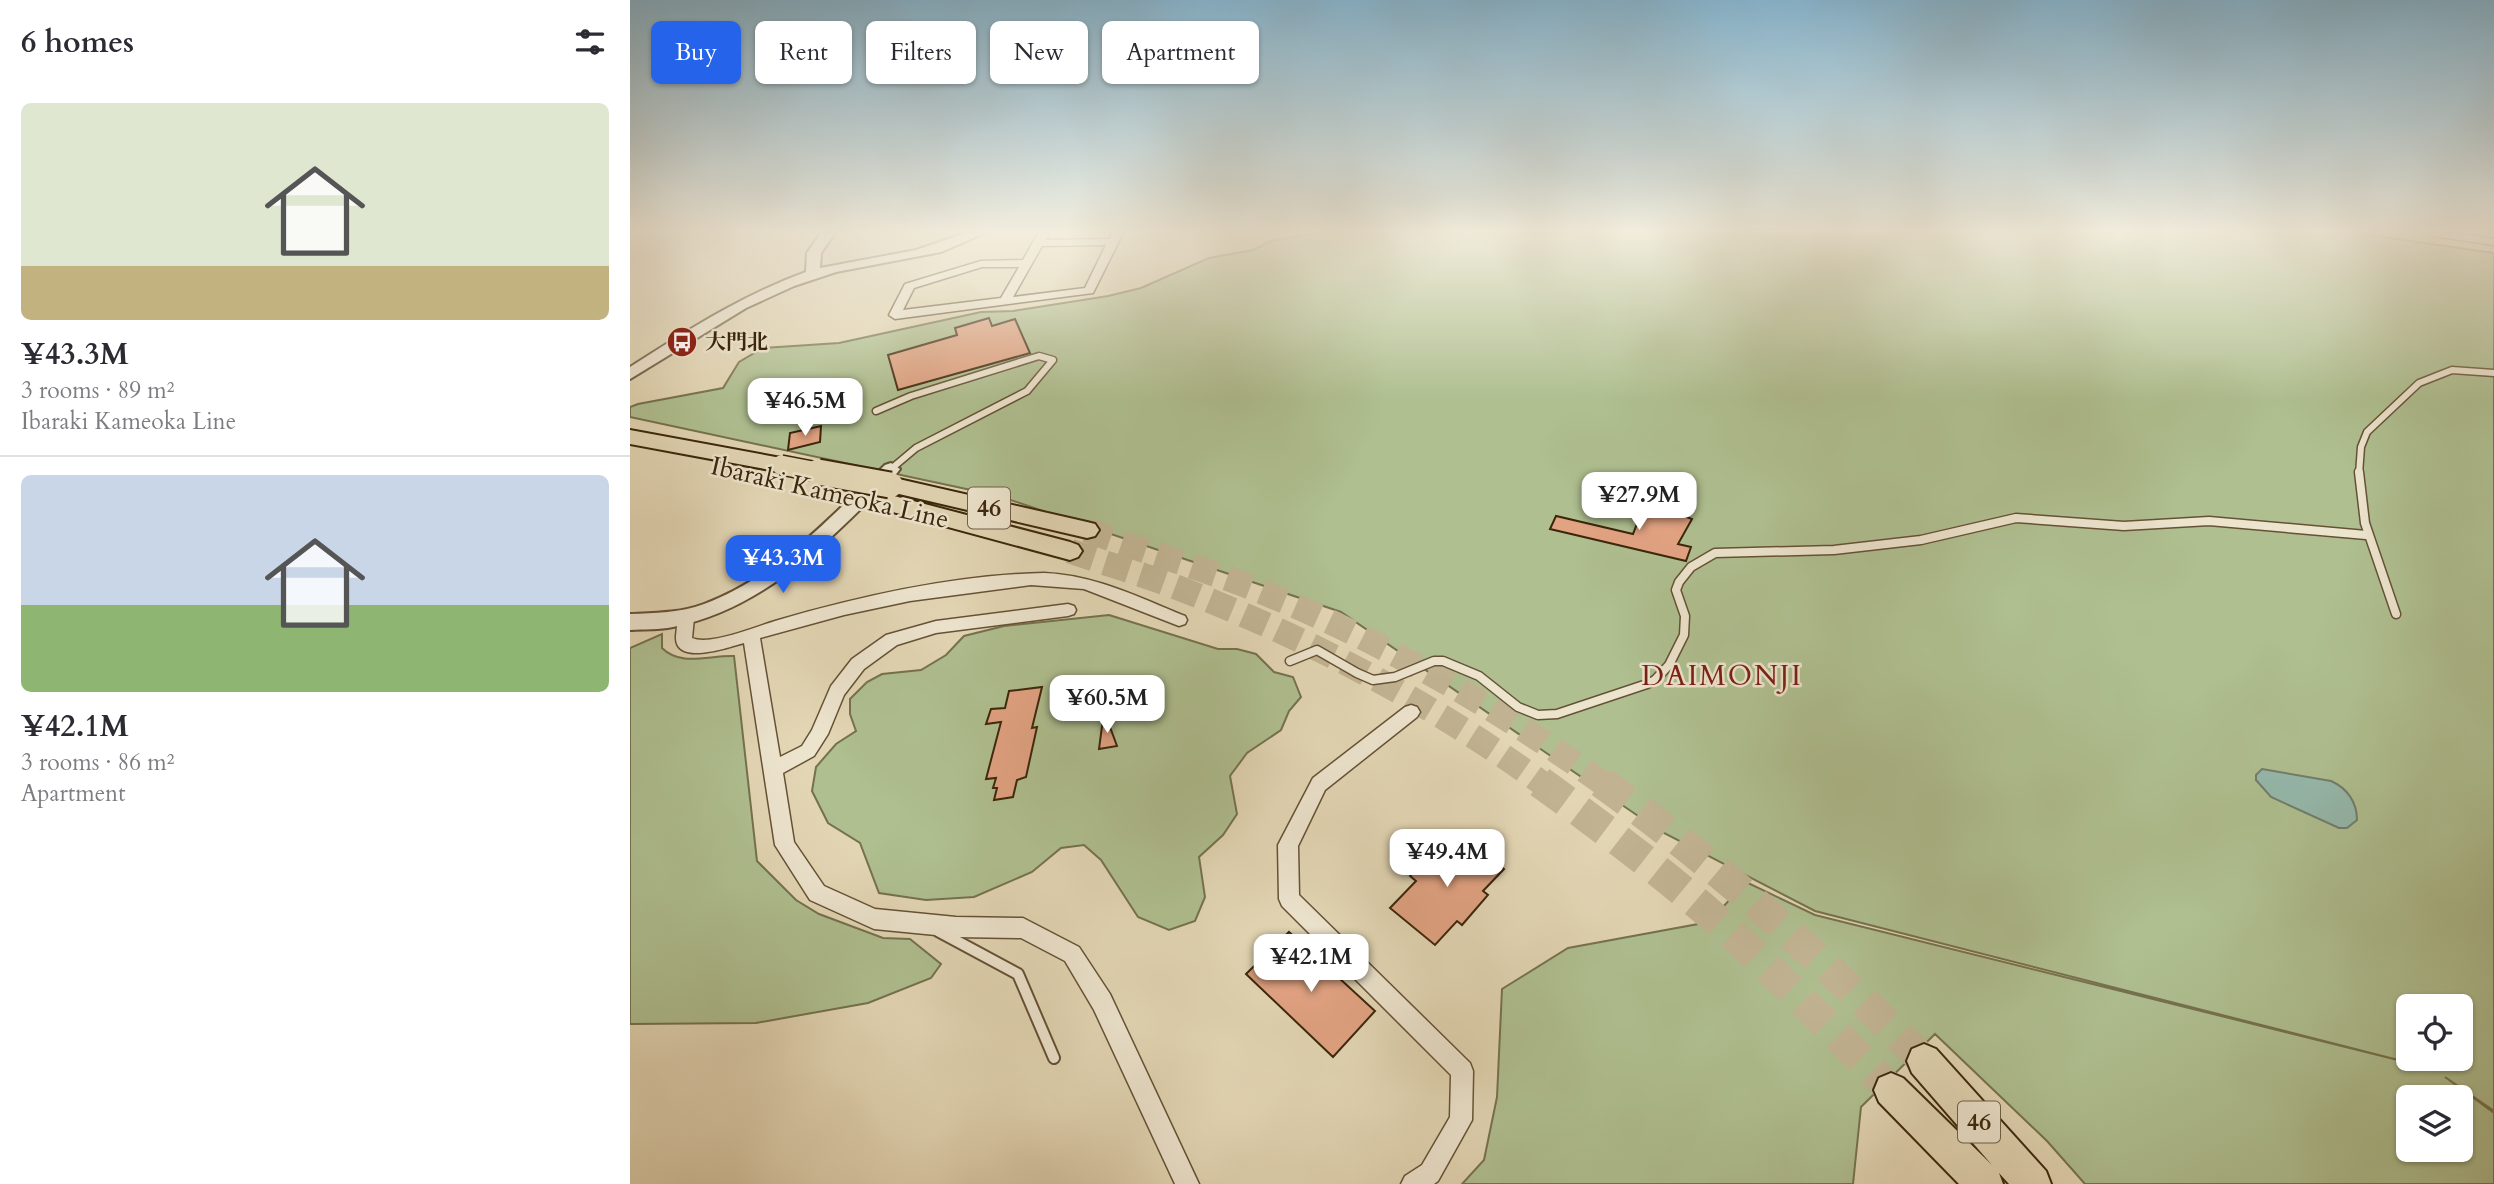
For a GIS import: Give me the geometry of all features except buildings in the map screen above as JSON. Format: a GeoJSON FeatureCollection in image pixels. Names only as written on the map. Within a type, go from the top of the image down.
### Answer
{"type":"FeatureCollection","features":[{"type":"Feature","properties":{"kind":"main road","name":"Ibaraki Kameoka Line"},"geometry":{"type":"LineString","coordinates":[[630,437],[774,470]]}},
{"type":"Feature","properties":{"kind":"main road","name":"Ibaraki Kameoka Line"},"geometry":{"type":"LineString","coordinates":[[630,450],[886,484],[1087,530]]}},
{"type":"Feature","properties":{"kind":"main road","name":"Ibaraki Kameoka Line"},"geometry":{"type":"LineString","coordinates":[[886,484],[1070,551]]}},
{"type":"Feature","properties":{"kind":"main road","name":"46"},"geometry":{"type":"LineString","coordinates":[[1924,1060],[2034,1184]]}},
{"type":"Feature","properties":{"kind":"main road","name":"46"},"geometry":{"type":"LineString","coordinates":[[1891,1090],[1985,1184]]}},
{"type":"Feature","properties":{"kind":"street"},"geometry":{"type":"LineString","coordinates":[[630,374],[741,306],[781,288]]}},
{"type":"Feature","properties":{"kind":"street"},"geometry":{"type":"LineString","coordinates":[[908,288],[895,315],[1089,291],[1090,288]]}},
{"type":"Feature","properties":{"kind":"street"},"geometry":{"type":"LineString","coordinates":[[1004,301],[1012,288]]}},
{"type":"Feature","properties":{"kind":"street"},"geometry":{"type":"LineString","coordinates":[[630,622],[663,622],[686,618],[728,603],[769,581],[886,484]]}},
{"type":"Feature","properties":{"kind":"street"},"geometry":{"type":"LineString","coordinates":[[686,618],[684,641],[693,648],[713,646],[891,596],[1005,581],[1047,579],[1084,583],[1179,620]]}},
{"type":"Feature","properties":{"kind":"street"},"geometry":{"type":"LineString","coordinates":[[772,770],[808,751],[819,734],[836,691],[858,664],[892,640],[936,626],[1068,610]]}},
{"type":"Feature","properties":{"kind":"street"},"geometry":{"type":"LineString","coordinates":[[751,635],[785,845],[817,893],[874,919],[1023,928],[1072,954],[1102,1002],[1186,1184]]}},
{"type":"Feature","properties":{"kind":"street"},"geometry":{"type":"LineString","coordinates":[[1411,712],[1319,784],[1288,845],[1289,899],[1462,1071],[1461,1120],[1430,1173],[1413,1184]]}},
{"type":"Feature","properties":{"kind":"lane"},"geometry":{"type":"LineString","coordinates":[[876,411],[911,396],[1039,356],[1053,360],[1027,391],[916,448],[886,484]]}},
{"type":"Feature","properties":{"kind":"lane"},"geometry":{"type":"LineString","coordinates":[[2396,614],[2366,535],[2358,485],[2361,444],[2372,425],[2423,377],[2467,370],[2494,373]]}},
{"type":"Feature","properties":{"kind":"lane"},"geometry":{"type":"LineString","coordinates":[[1290,661],[1317,650],[1330,655],[1363,677],[1380,681],[1434,661],[1443,661],[1487,680],[1529,714],[1548,716],[1655,680],[1669,665],[1684,635],[1685,616],[1676,590],[1679,582],[1691,566],[1715,553],[1834,550],[1909,542],[1943,537],[2003,520],[2028,518],[2124,526],[2209,521],[2366,535]]}},
{"type":"Feature","properties":{"kind":"lane"},"geometry":{"type":"LineString","coordinates":[[923,923],[1018,974],[1055,1058]]}},
{"type":"Feature","properties":{"kind":"green space"},"geometry":{"type":"Polygon","coordinates":[[[1140,288],[2494,288],[2494,1111],[2473,1096],[2473,1085],[2457,1085],[2445,1077],[2456,1085],[2396,1085],[2396,1162],[2473,1162],[2473,1098],[2494,1113],[2494,1184],[2085,1184],[2047,1141],[1935,1034],[1861,1107],[1853,1184],[1462,1184],[1484,1160],[1497,1097],[1502,989],[1568,948],[1709,922],[1746,882],[1815,915],[2396,1060],[2396,1071],[2473,1071],[2473,994],[2396,994],[2396,1059],[1815,911],[1660,831],[1341,612],[999,496],[630,417],[630,407],[638,404],[723,388],[739,362],[763,348],[839,343],[981,312],[1013,311],[1140,288]]]}},
{"type":"Feature","properties":{"kind":"green space"},"geometry":{"type":"Polygon","coordinates":[[[1109,615],[1218,649],[1237,649],[1256,654],[1274,672],[1293,677],[1301,697],[1289,711],[1281,730],[1247,753],[1230,776],[1237,814],[1223,835],[1199,857],[1205,897],[1195,921],[1169,930],[1138,917],[1101,860],[1084,845],[1061,848],[1032,872],[974,897],[926,900],[879,893],[860,843],[828,823],[812,791],[816,767],[836,744],[856,731],[850,714],[850,699],[867,682],[882,674],[921,670],[946,655],[964,636],[1004,626],[1109,615]]]}},
{"type":"Feature","properties":{"kind":"green space"},"geometry":{"type":"Polygon","coordinates":[[[662,634],[662,648],[678,657],[696,659],[734,656],[757,861],[796,900],[819,914],[883,938],[910,939],[941,964],[931,978],[868,1003],[756,1023],[630,1024],[630,648],[662,634]]]}},
{"type":"Feature","properties":{"kind":"water"},"geometry":{"type":"Polygon","coordinates":[[[2262,769],[2337,784],[2353,802],[2357,820],[2347,828],[2339,828],[2271,797],[2256,780],[2256,775],[2262,769]]]}},
{"type":"Feature","properties":{"kind":"tunnel"},"geometry":{"type":"LineString","coordinates":[[1087,530],[1245,585],[1355,634],[1483,704],[1604,784]]}},
{"type":"Feature","properties":{"kind":"tunnel"},"geometry":{"type":"LineString","coordinates":[[1070,551],[1191,593],[1328,654],[1417,702],[1543,784]]}},
{"type":"Feature","properties":{"kind":"tunnel"},"geometry":{"type":"LineString","coordinates":[[1540,782],[1649,864],[1712,916],[1781,980],[1891,1090]]}},
{"type":"Feature","properties":{"kind":"tunnel"},"geometry":{"type":"LineString","coordinates":[[1601,782],[1728,880],[1847,986],[1924,1061]]}},
{"type":"Feature","properties":{"kind":"place","name":"大門北"},"geometry":{"type":"Point","coordinates":[682,342]}},
{"type":"Feature","properties":{"kind":"district","name":"DAIMONJI"},"geometry":{"type":"Point","coordinates":[1722,675]}}]}
